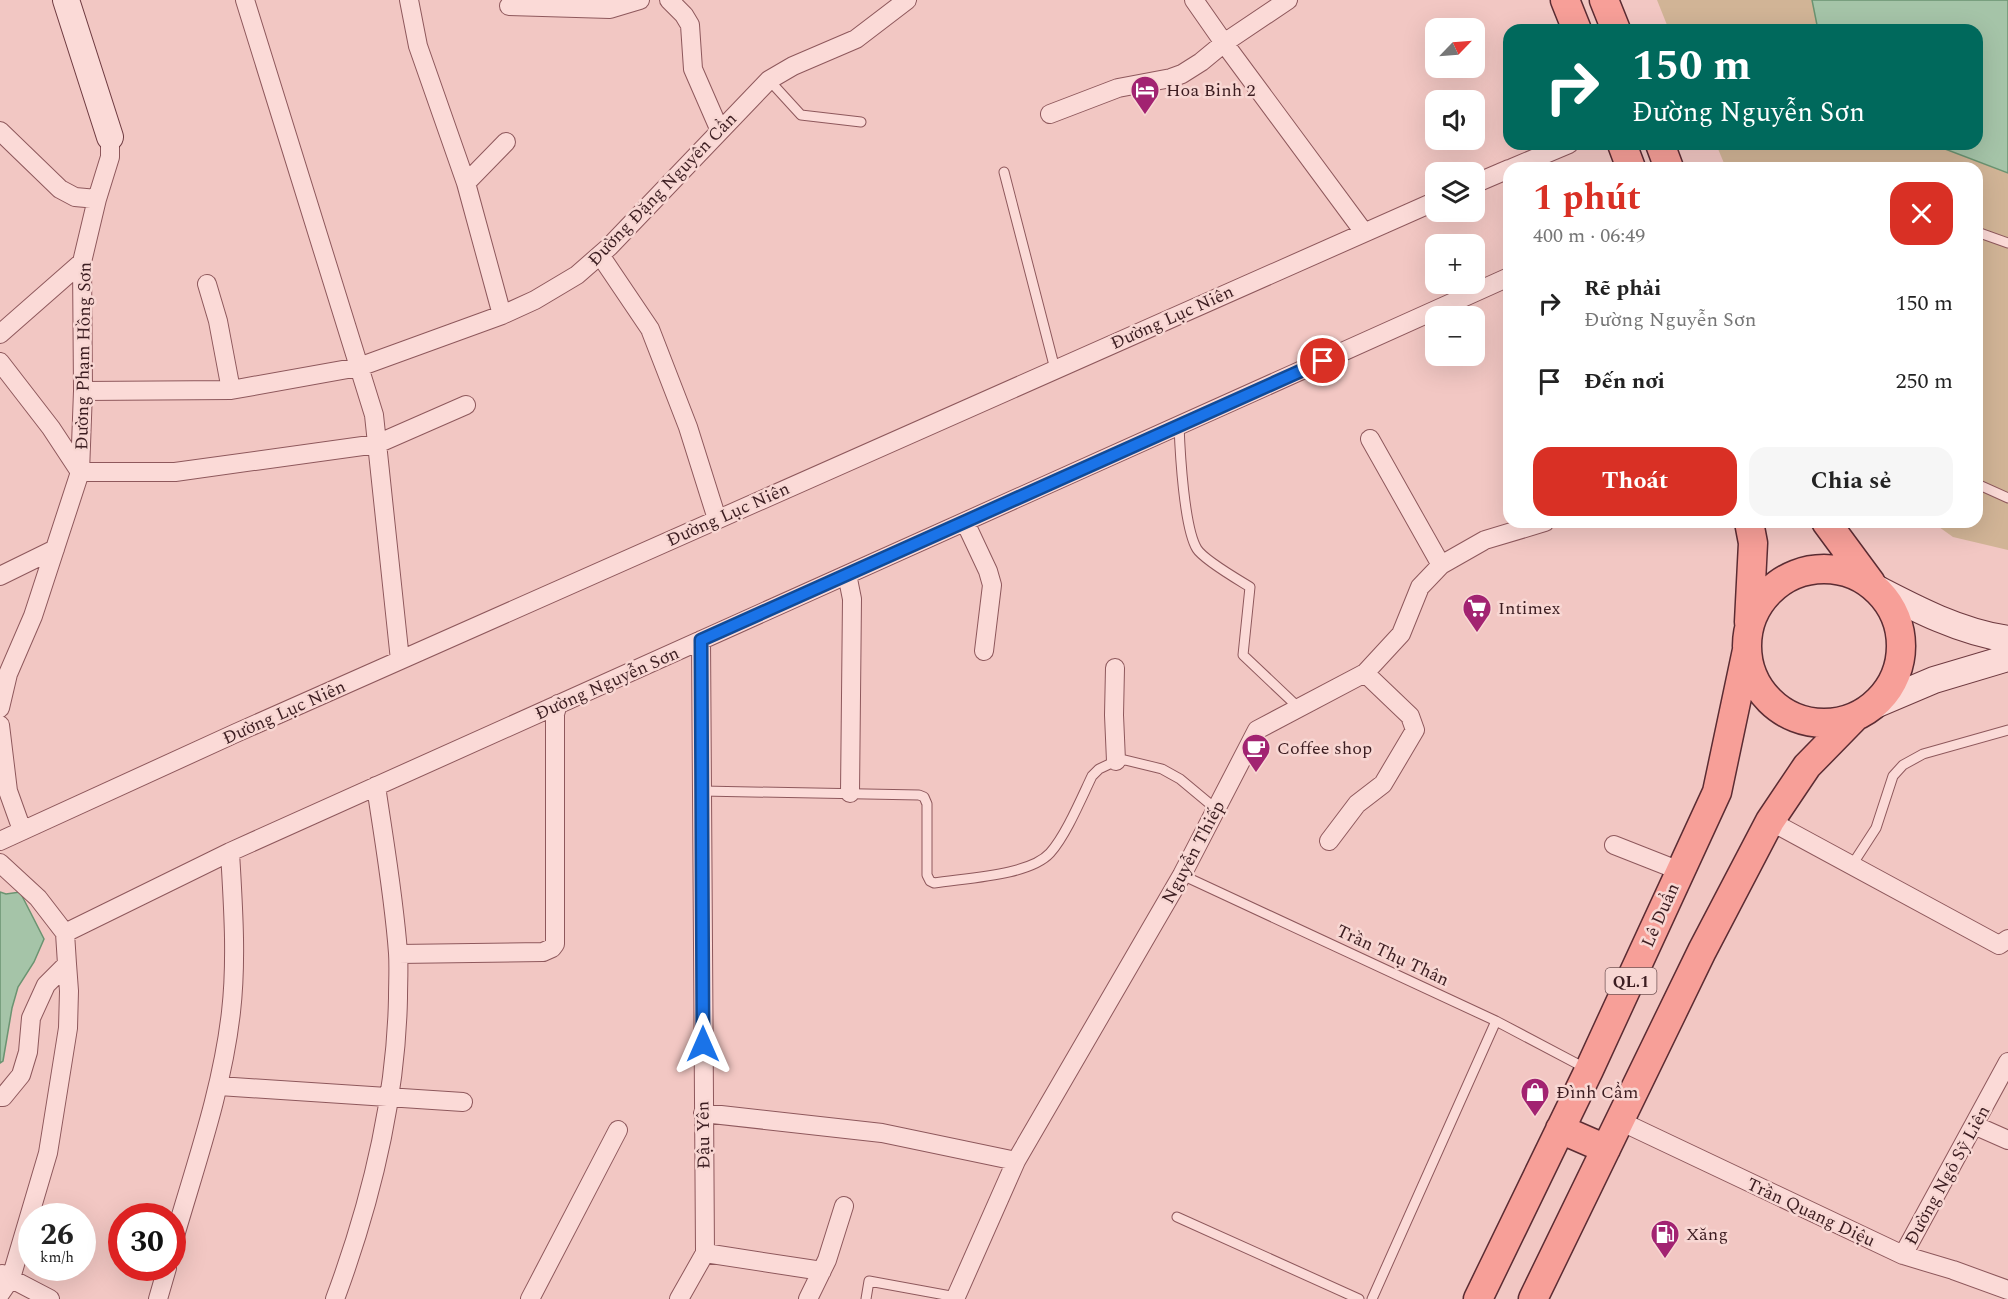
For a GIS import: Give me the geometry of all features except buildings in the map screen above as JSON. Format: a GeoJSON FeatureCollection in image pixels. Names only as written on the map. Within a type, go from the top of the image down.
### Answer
{"type":"FeatureCollection","features":[{"type":"Feature","properties":{"kind":"main road","name":"Đường Phạm Hồng Sơn"},"geometry":{"type":"LineString","coordinates":[[66,0],[110,137]]}},
{"type":"Feature","properties":{"kind":"main road"},"geometry":{"type":"LineString","coordinates":[[1565,0],[1575,24]]}},
{"type":"Feature","properties":{"kind":"main road"},"geometry":{"type":"LineString","coordinates":[[1604,0],[1614,24]]}},
{"type":"Feature","properties":{"kind":"main road","name":"QL.1"},"geometry":{"type":"LineString","coordinates":[[1750,528],[1753,543],[1748,638],[1752,674],[1764,695],[1783,712],[1805,721],[1830,723],[1864,711]]}},
{"type":"Feature","properties":{"kind":"main road","name":"QL.1"},"geometry":{"type":"LineString","coordinates":[[1533,1299],[1702,951],[1770,821],[1807,766],[1892,684],[1900,659],[1900,633],[1891,608],[1830,528]]}},
{"type":"Feature","properties":{"kind":"main road","name":"QL.1"},"geometry":{"type":"LineString","coordinates":[[1748,638],[1759,603],[1776,585],[1799,572],[1825,568],[1851,573],[1874,587]]}},
{"type":"Feature","properties":{"kind":"main road"},"geometry":{"type":"LineString","coordinates":[[1874,587],[1934,618],[2008,639]]}},
{"type":"Feature","properties":{"kind":"main road","name":"Lê Duẩn"},"geometry":{"type":"LineString","coordinates":[[1478,1299],[1660,920],[1717,792],[1748,638]]}},
{"type":"Feature","properties":{"kind":"main road"},"geometry":{"type":"LineString","coordinates":[[1864,711],[1934,680],[2008,658]]}},
{"type":"Feature","properties":{"kind":"main road"},"geometry":{"type":"LineString","coordinates":[[1560,1129],[1606,1149]]}},
{"type":"Feature","properties":{"kind":"street"},"geometry":{"type":"LineString","coordinates":[[245,0],[374,415],[400,660]]}},
{"type":"Feature","properties":{"kind":"street"},"geometry":{"type":"LineString","coordinates":[[409,0],[425,67],[466,183],[502,315]]}},
{"type":"Feature","properties":{"kind":"street"},"geometry":{"type":"LineString","coordinates":[[508,6],[610,9],[640,0]]}},
{"type":"Feature","properties":{"kind":"street"},"geometry":{"type":"LineString","coordinates":[[669,0],[684,15],[690,26],[693,69],[720,131]]}},
{"type":"Feature","properties":{"kind":"street","name":"Đường Đặng Nguyên Cẩn"},"geometry":{"type":"LineString","coordinates":[[83,391],[231,390],[359,367],[502,315],[558,287],[600,255],[769,80],[793,66],[855,39],[907,0]]}},
{"type":"Feature","properties":{"kind":"street"},"geometry":{"type":"LineString","coordinates":[[1194,0],[1363,231]]}},
{"type":"Feature","properties":{"kind":"street"},"geometry":{"type":"LineString","coordinates":[[1050,114],[1118,88],[1182,74],[1288,0]]}},
{"type":"Feature","properties":{"kind":"street"},"geometry":{"type":"LineString","coordinates":[[0,131],[60,189],[75,196],[97,199]]}},
{"type":"Feature","properties":{"kind":"street","name":"Đường Phạm Hồng Sơn"},"geometry":{"type":"LineString","coordinates":[[0,708],[8,674],[33,616],[80,472],[83,391],[82,262],[110,157],[110,137]]}},
{"type":"Feature","properties":{"kind":"street"},"geometry":{"type":"LineString","coordinates":[[466,183],[506,142]]}},
{"type":"Feature","properties":{"kind":"street"},"geometry":{"type":"LineString","coordinates":[[1527,162],[1555,150]]}},
{"type":"Feature","properties":{"kind":"street"},"geometry":{"type":"LineString","coordinates":[[1485,180],[1503,172]]}},
{"type":"Feature","properties":{"kind":"street","name":"Đường Lục Niên"},"geometry":{"type":"LineString","coordinates":[[0,841],[400,660],[1363,231],[1425,206]]}},
{"type":"Feature","properties":{"kind":"street"},"geometry":{"type":"LineString","coordinates":[[600,255],[650,329],[688,427],[717,519]]}},
{"type":"Feature","properties":{"kind":"street"},"geometry":{"type":"LineString","coordinates":[[3,326],[82,262]]}},
{"type":"Feature","properties":{"kind":"street","name":"Đường Nguyễn Sơn"},"geometry":{"type":"LineString","coordinates":[[64,933],[230,852],[1503,280]]}},
{"type":"Feature","properties":{"kind":"street"},"geometry":{"type":"LineString","coordinates":[[207,284],[218,321],[231,390]]}},
{"type":"Feature","properties":{"kind":"street"},"geometry":{"type":"LineString","coordinates":[[0,362],[51,428],[80,472],[175,472],[377,444],[466,405]]}},
{"type":"Feature","properties":{"kind":"street"},"geometry":{"type":"LineString","coordinates":[[1370,439],[1441,566]]}},
{"type":"Feature","properties":{"kind":"street"},"geometry":{"type":"LineString","coordinates":[[965,522],[988,571],[992,585],[984,651]]}},
{"type":"Feature","properties":{"kind":"street","name":"Nguyễn Thiếp"},"geometry":{"type":"LineString","coordinates":[[956,1298],[1016,1161],[1182,875],[1257,730],[1365,673],[1401,634],[1420,586],[1441,566],[1485,540],[1525,528]]}},
{"type":"Feature","properties":{"kind":"street"},"geometry":{"type":"LineString","coordinates":[[0,576],[55,549]]}},
{"type":"Feature","properties":{"kind":"street"},"geometry":{"type":"LineString","coordinates":[[842,577],[848,579],[852,599],[850,793]]}},
{"type":"Feature","properties":{"kind":"street","name":"Đậu Yên"},"geometry":{"type":"LineString","coordinates":[[701,640],[705,1253]]}},
{"type":"Feature","properties":{"kind":"street"},"geometry":{"type":"LineString","coordinates":[[1115,668],[1116,761]]}},
{"type":"Feature","properties":{"kind":"street"},"geometry":{"type":"LineString","coordinates":[[1329,841],[1357,804],[1383,783],[1415,730],[1410,716],[1365,673]]}},
{"type":"Feature","properties":{"kind":"street"},"geometry":{"type":"LineString","coordinates":[[398,954],[543,952],[555,944],[555,714],[558,705]]}},
{"type":"Feature","properties":{"kind":"street"},"geometry":{"type":"LineString","coordinates":[[0,725],[8,791],[21,830]]}},
{"type":"Feature","properties":{"kind":"street"},"geometry":{"type":"LineString","coordinates":[[335,1299],[356,1241],[375,1170],[389,1098],[397,1039],[398,954],[376,786]]}},
{"type":"Feature","properties":{"kind":"street"},"geometry":{"type":"LineString","coordinates":[[1770,821],[1998,945],[2008,939]]}},
{"type":"Feature","properties":{"kind":"street"},"geometry":{"type":"LineString","coordinates":[[1614,845],[1680,871]]}},
{"type":"Feature","properties":{"kind":"street"},"geometry":{"type":"LineString","coordinates":[[185,1203],[219,1086],[232,1011],[234,939],[230,852]]}},
{"type":"Feature","properties":{"kind":"street"},"geometry":{"type":"LineString","coordinates":[[0,863],[38,898],[64,933],[69,991],[68,1028],[48,1153],[0,1294]]}},
{"type":"Feature","properties":{"kind":"street"},"geometry":{"type":"LineString","coordinates":[[0,1097],[3,1097],[21,1075],[28,1052],[31,1018],[46,985],[67,964]]}},
{"type":"Feature","properties":{"kind":"street","name":"Đường Ngô Sỹ Liên"},"geometry":{"type":"LineString","coordinates":[[1903,1255],[2008,1062]]}},
{"type":"Feature","properties":{"kind":"street"},"geometry":{"type":"LineString","coordinates":[[219,1086],[463,1102]]}},
{"type":"Feature","properties":{"kind":"street"},"geometry":{"type":"LineString","coordinates":[[703,1113],[882,1133],[1016,1161]]}},
{"type":"Feature","properties":{"kind":"street","name":"Trần Quang Diệu"},"geometry":{"type":"LineString","coordinates":[[1620,1121],[1903,1255],[2008,1290]]}},
{"type":"Feature","properties":{"kind":"street"},"geometry":{"type":"LineString","coordinates":[[1974,1125],[2008,1140]]}},
{"type":"Feature","properties":{"kind":"street"},"geometry":{"type":"LineString","coordinates":[[530,1299],[618,1130]]}},
{"type":"Feature","properties":{"kind":"street"},"geometry":{"type":"LineString","coordinates":[[808,1299],[827,1260],[844,1206]]}},
{"type":"Feature","properties":{"kind":"street"},"geometry":{"type":"LineString","coordinates":[[679,1299],[705,1253],[822,1271]]}},
{"type":"Feature","properties":{"kind":"street"},"geometry":{"type":"LineString","coordinates":[[5,1276],[50,1299]]}},
{"type":"Feature","properties":{"kind":"street"},"geometry":{"type":"LineString","coordinates":[[158,1299],[163,1281]]}},
{"type":"Feature","properties":{"kind":"lane"},"geometry":{"type":"LineString","coordinates":[[769,80],[801,115],[861,122]]}},
{"type":"Feature","properties":{"kind":"lane"},"geometry":{"type":"LineString","coordinates":[[1004,172],[1055,369]]}},
{"type":"Feature","properties":{"kind":"lane"},"geometry":{"type":"LineString","coordinates":[[1983,234],[2008,243]]}},
{"type":"Feature","properties":{"kind":"lane"},"geometry":{"type":"LineString","coordinates":[[1179,425],[1188,520],[1197,550],[1250,587],[1243,655],[1299,708]]}},
{"type":"Feature","properties":{"kind":"lane"},"geometry":{"type":"LineString","coordinates":[[1983,487],[2008,498]]}},
{"type":"Feature","properties":{"kind":"lane"},"geometry":{"type":"LineString","coordinates":[[1852,865],[1876,828],[1893,776],[1903,765],[1923,754],[2008,730]]}},
{"type":"Feature","properties":{"kind":"lane"},"geometry":{"type":"LineString","coordinates":[[702,791],[919,795],[924,797],[927,804],[927,875],[934,883],[1018,870],[1040,862],[1057,844],[1092,776],[1099,769],[1116,761],[1125,760],[1171,773],[1216,809]]}},
{"type":"Feature","properties":{"kind":"lane","name":"Trần Thụ Thân"},"geometry":{"type":"LineString","coordinates":[[1182,875],[1496,1021],[1589,1070]]}},
{"type":"Feature","properties":{"kind":"lane"},"geometry":{"type":"LineString","coordinates":[[1372,1299],[1496,1021]]}},
{"type":"Feature","properties":{"kind":"lane"},"geometry":{"type":"LineString","coordinates":[[1177,1217],[1359,1299]]}},
{"type":"Feature","properties":{"kind":"lane"},"geometry":{"type":"LineString","coordinates":[[866,1299],[869,1281],[956,1298]]}},
{"type":"Feature","properties":{"kind":"shaded area"},"geometry":{"type":"Polygon","coordinates":[[[1657,0],[2008,0],[2008,550],[1953,537],[1940,528],[1983,528],[1983,162],[1724,162],[1718,150],[1983,150],[1983,24],[1667,24],[1657,0]]]}},
{"type":"Feature","properties":{"kind":"shaded area"},"geometry":{"type":"Polygon","coordinates":[[[1812,0],[2008,0],[2008,173],[1948,150],[1983,150],[1983,24],[1817,24],[1812,0]]]}},
{"type":"Feature","properties":{"kind":"shaded area"},"geometry":{"type":"Polygon","coordinates":[[[0,892],[6,894],[20,892],[44,939],[34,962],[18,987],[3,1061],[0,1063],[0,892]]]}},
{"type":"Feature","properties":{"kind":"place","name":"Hoa Binh 2"},"geometry":{"type":"Point","coordinates":[1145,116]}},
{"type":"Feature","properties":{"kind":"place","name":"Intimex"},"geometry":{"type":"Point","coordinates":[1477,634]}},
{"type":"Feature","properties":{"kind":"place","name":"Coffee shop"},"geometry":{"type":"Point","coordinates":[1256,774]}},
{"type":"Feature","properties":{"kind":"place","name":"Đình Cẩm"},"geometry":{"type":"Point","coordinates":[1535,1118]}},
{"type":"Feature","properties":{"kind":"place","name":"Xăng"},"geometry":{"type":"Point","coordinates":[1665,1260]}},
{"type":"Feature","properties":{"kind":"route"},"geometry":{"type":"LineString","coordinates":[[703,1044],[701,640],[1323,361]]}}]}
